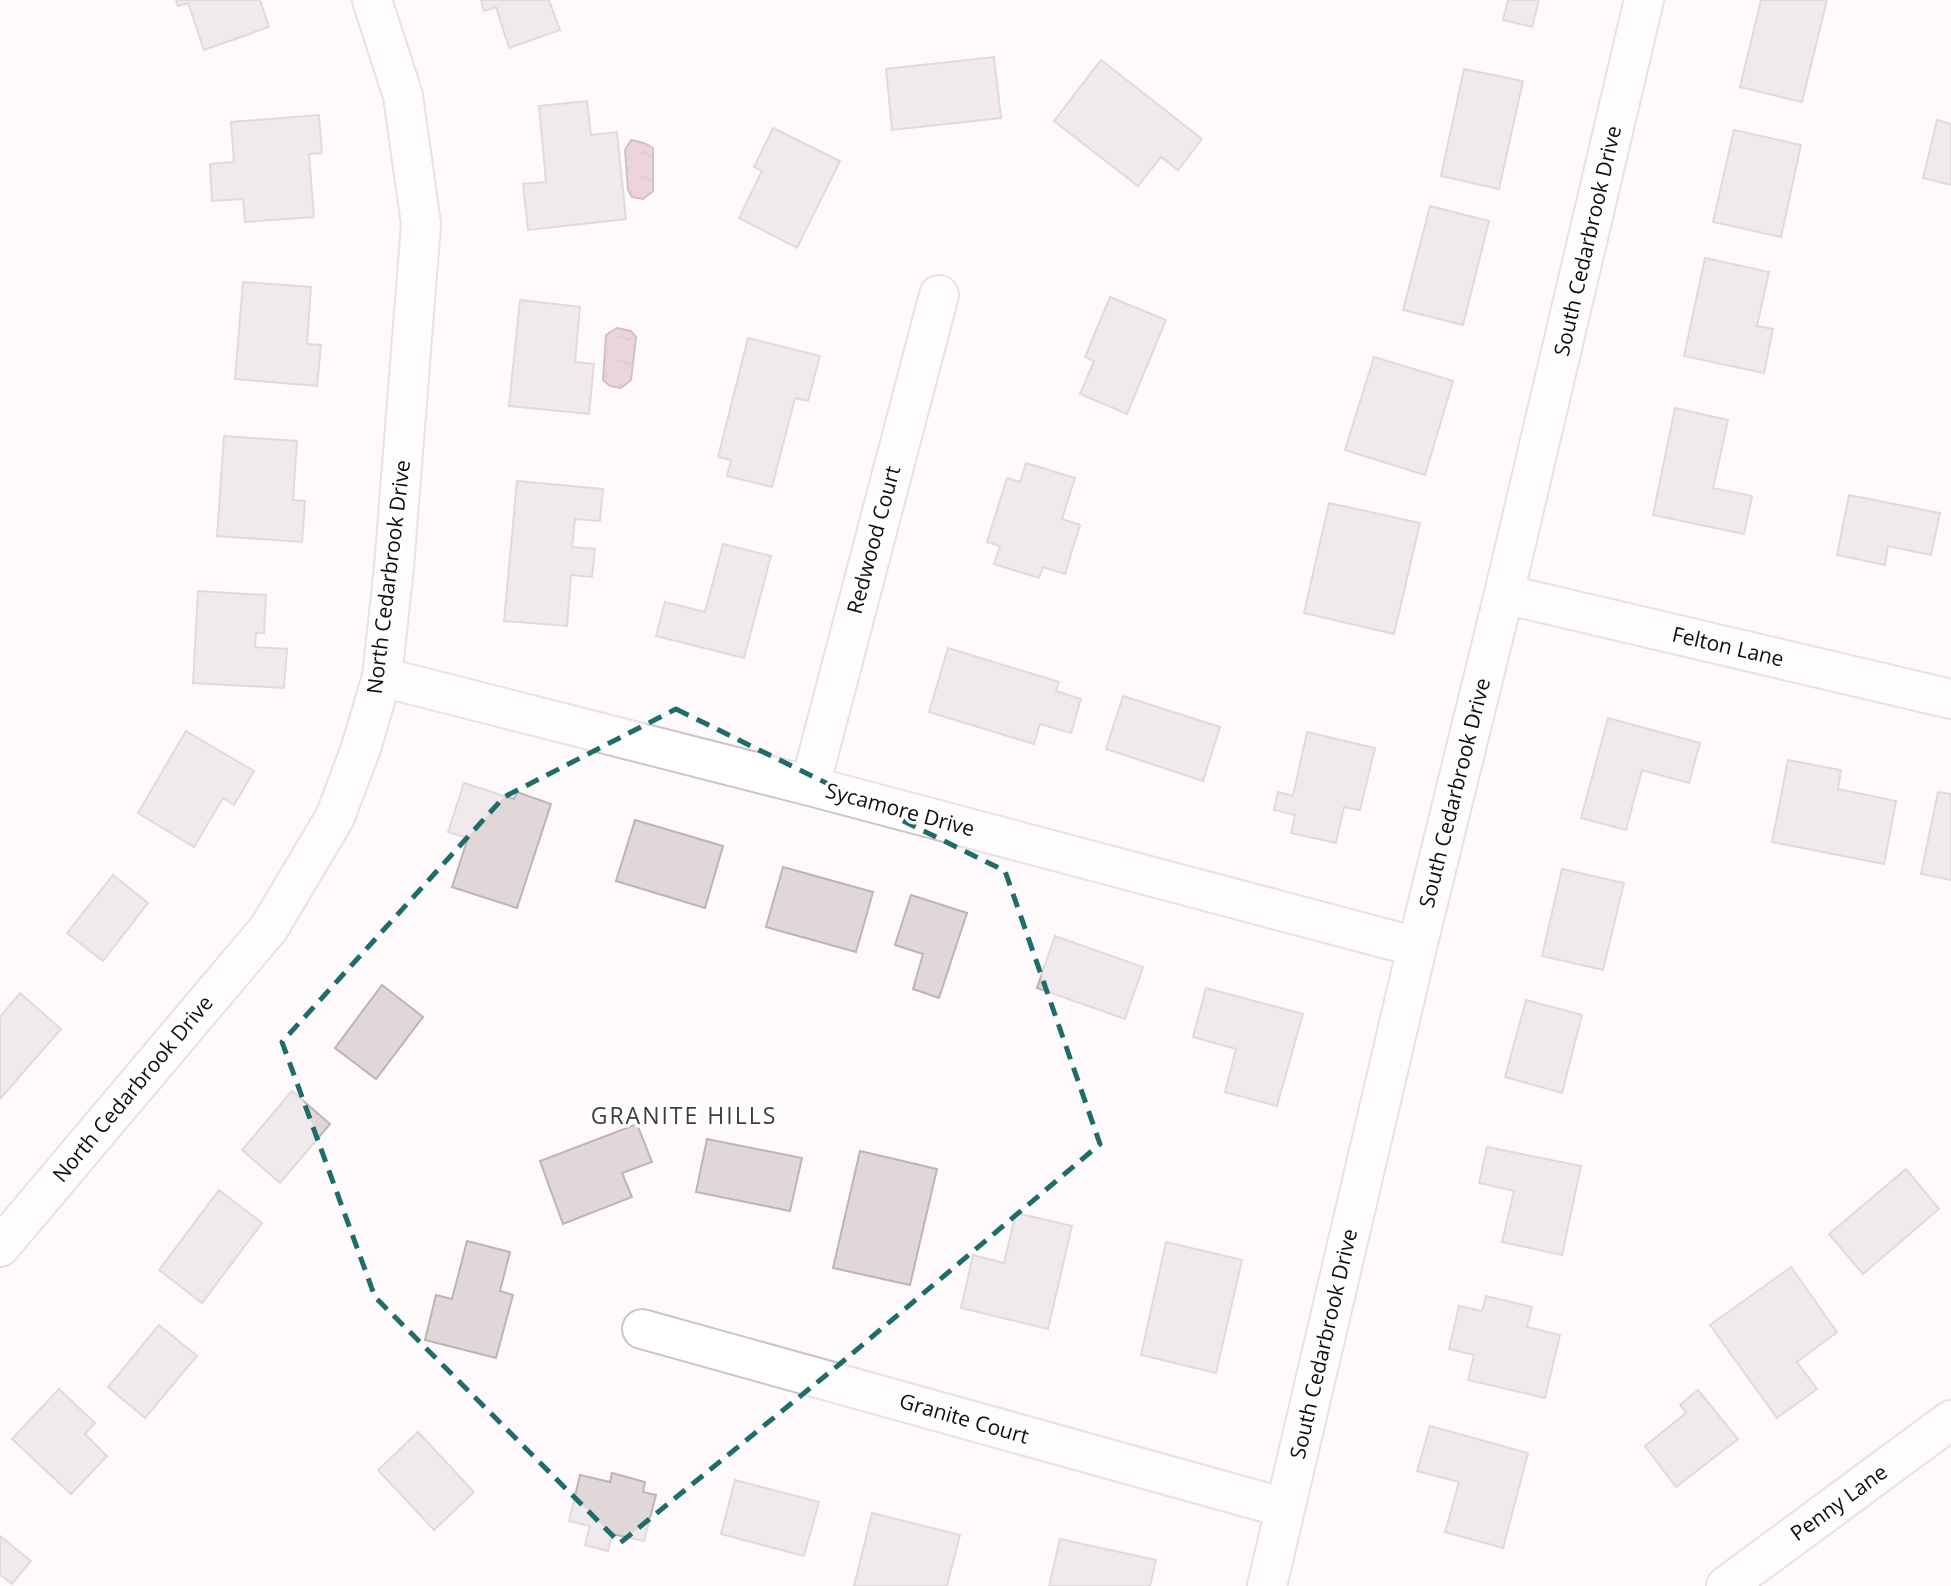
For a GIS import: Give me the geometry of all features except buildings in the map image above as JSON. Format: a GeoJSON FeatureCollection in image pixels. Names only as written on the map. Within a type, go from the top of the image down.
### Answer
{"type":"FeatureCollection","features":[{"type":"Feature","properties":{"kind":"street","name":"North Cedarbrook Drive"},"geometry":{"type":"LineString","coordinates":[[0,1247],[269,928],[335,817],[361,748],[382,677],[394,567],[421,224],[403,96],[372,0]]}},
{"type":"Feature","properties":{"kind":"street","name":"South Cedarbrook Drive"},"geometry":{"type":"LineString","coordinates":[[1267,1586],[1416,947],[1504,594],[1644,0]]}},
{"type":"Feature","properties":{"kind":"street","name":"Redwood Court"},"geometry":{"type":"LineString","coordinates":[[810,786],[939,295]]}},
{"type":"Feature","properties":{"kind":"street","name":"Felton Lane"},"geometry":{"type":"LineString","coordinates":[[1504,594],[1951,699]]}},
{"type":"Feature","properties":{"kind":"street","name":"Sycamore Drive"},"geometry":{"type":"LineString","coordinates":[[382,677],[810,786],[1416,947]]}},
{"type":"Feature","properties":{"kind":"street","name":"Granite Court"},"geometry":{"type":"LineString","coordinates":[[642,1329],[1285,1508]]}},
{"type":"Feature","properties":{"kind":"street","name":"Penny Lane"},"geometry":{"type":"LineString","coordinates":[[1726,1586],[1951,1420]]}},
{"type":"Feature","properties":{"kind":"highlighted area"},"geometry":{"type":"Polygon","coordinates":[[[676,709],[1005,871],[1100,1144],[841,1363],[620,1543],[375,1297],[282,1042],[504,797],[676,709]]]}},
{"type":"Feature","properties":{"kind":"water"},"geometry":{"type":"Polygon","coordinates":[[[631,140],[653,148],[653,191],[643,199],[632,197],[628,190],[625,150],[631,140]]]}},
{"type":"Feature","properties":{"kind":"water"},"geometry":{"type":"Polygon","coordinates":[[[617,328],[631,331],[636,337],[631,380],[621,388],[610,386],[603,380],[606,335],[617,328]]]}},
{"type":"Feature","properties":{"kind":"district","name":"GRANITE HILLS"},"geometry":{"type":"Point","coordinates":[684,1116]}}]}
